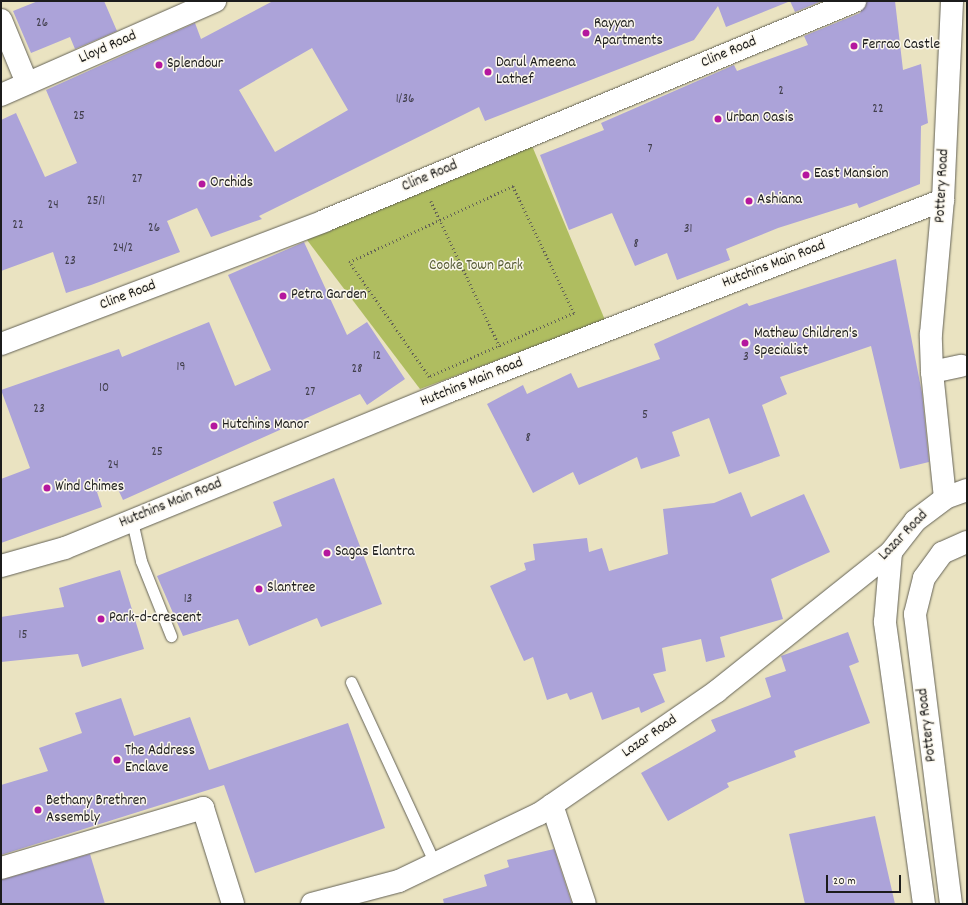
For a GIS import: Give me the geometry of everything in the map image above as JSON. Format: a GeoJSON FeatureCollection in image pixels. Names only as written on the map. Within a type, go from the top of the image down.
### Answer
{"type":"FeatureCollection","features":[{"type":"Feature","properties":{"kind":"street","name":"Lloyd Road"},"geometry":{"type":"LineString","coordinates":[[1,95],[214,1]]}},
{"type":"Feature","properties":{"kind":"street","name":"Cline Road"},"geometry":{"type":"LineString","coordinates":[[1,344],[421,181],[855,1]]}},
{"type":"Feature","properties":{"kind":"street","name":"Pottery Road"},"geometry":{"type":"LineString","coordinates":[[945,498],[932,372],[931,334],[943,200],[952,1]]}},
{"type":"Feature","properties":{"kind":"street"},"geometry":{"type":"LineString","coordinates":[[1,20],[27,83]]}},
{"type":"Feature","properties":{"kind":"street","name":"Hutchins Main Road"},"geometry":{"type":"LineString","coordinates":[[1,566],[65,548],[447,392],[943,200]]}},
{"type":"Feature","properties":{"kind":"street"},"geometry":{"type":"LineString","coordinates":[[932,372],[961,366]]}},
{"type":"Feature","properties":{"kind":"street","name":"Lazar Road"},"geometry":{"type":"LineString","coordinates":[[312,904],[399,881],[552,805],[717,691],[891,552],[915,521],[945,498],[967,490]]}},
{"type":"Feature","properties":{"kind":"street","name":"Pottery Road"},"geometry":{"type":"LineString","coordinates":[[951,904],[915,614],[924,578],[942,553],[967,542]]}},
{"type":"Feature","properties":{"kind":"street","name":"Pottery Road"},"geometry":{"type":"LineString","coordinates":[[891,552],[885,622],[924,904]]}},
{"type":"Feature","properties":{"kind":"street"},"geometry":{"type":"LineString","coordinates":[[552,805],[585,904]]}},
{"type":"Feature","properties":{"kind":"street"},"geometry":{"type":"LineString","coordinates":[[1,868],[203,808],[233,904]]}},
{"type":"Feature","properties":{"kind":"lane"},"geometry":{"type":"LineString","coordinates":[[132,521],[141,561],[171,636]]}},
{"type":"Feature","properties":{"kind":"lane"},"geometry":{"type":"LineString","coordinates":[[351,682],[435,864]]}},
{"type":"Feature","properties":{"kind":"path"},"geometry":{"type":"LineString","coordinates":[[421,181],[500,346]]}},
{"type":"Feature","properties":{"kind":"path"},"geometry":{"type":"LineString","coordinates":[[513,186],[574,313],[500,346],[429,377],[349,262],[513,186]]}},
{"type":"Feature","properties":{"kind":"green space","name":"Cooke Town Park"},"geometry":{"type":"Polygon","coordinates":[[[530,141],[605,320],[420,389],[304,236],[530,141]]]}},
{"type":"Feature","properties":{"kind":"building"},"geometry":{"type":"Polygon","coordinates":[[[38,1],[104,1],[117,31],[75,49],[70,37],[31,53],[13,11],[38,1]]]}},
{"type":"Feature","properties":{"kind":"building"},"geometry":{"type":"Polygon","coordinates":[[[273,1],[788,2],[726,27],[718,6],[694,40],[485,121],[479,107],[259,216],[262,219],[211,237],[197,208],[167,221],[180,252],[91,285],[66,293],[53,252],[1,271],[1,120],[16,113],[45,177],[77,163],[46,90],[195,23],[201,39],[273,1]],[[312,48],[239,90],[275,152],[348,110],[312,48]]]}},
{"type":"Feature","properties":{"kind":"building"},"geometry":{"type":"Polygon","coordinates":[[[790,1],[822,1],[795,12],[790,1]]]}},
{"type":"Feature","properties":{"kind":"building"},"geometry":{"type":"Polygon","coordinates":[[[867,1],[895,1],[903,70],[921,64],[928,123],[921,126],[920,184],[859,208],[857,203],[778,228],[726,249],[730,260],[677,280],[667,253],[635,266],[612,213],[569,230],[540,155],[604,130],[601,123],[734,65],[737,71],[808,45],[804,36],[860,13],[867,1]]]}},
{"type":"Feature","properties":{"kind":"building"},"geometry":{"type":"Polygon","coordinates":[[[304,242],[347,335],[367,322],[405,379],[367,405],[360,394],[123,500],[116,485],[97,492],[102,507],[1,543],[1,479],[30,468],[1,390],[119,349],[122,357],[209,322],[235,386],[271,370],[228,275],[304,242]]]}},
{"type":"Feature","properties":{"kind":"building"},"geometry":{"type":"Polygon","coordinates":[[[896,259],[922,393],[929,462],[900,469],[871,346],[780,377],[787,394],[762,405],[780,456],[729,474],[709,418],[672,432],[680,456],[641,469],[637,457],[579,485],[573,472],[533,493],[487,404],[523,385],[527,394],[571,373],[578,388],[660,359],[654,344],[747,303],[749,306],[896,259]]]}},
{"type":"Feature","properties":{"kind":"building"},"geometry":{"type":"Polygon","coordinates":[[[334,478],[382,604],[321,627],[317,618],[249,646],[238,619],[183,636],[157,576],[282,526],[273,502],[334,478]]]}},
{"type":"Feature","properties":{"kind":"building"},"geometry":{"type":"Polygon","coordinates":[[[741,492],[751,517],[804,494],[830,552],[771,579],[783,619],[720,637],[725,657],[706,662],[701,639],[662,648],[666,671],[653,674],[665,702],[641,713],[639,707],[602,720],[592,692],[570,700],[567,693],[547,700],[533,657],[524,661],[490,586],[526,570],[524,563],[535,560],[533,544],[587,538],[589,552],[602,548],[609,571],[668,554],[663,509],[714,503],[741,492]]]}},
{"type":"Feature","properties":{"kind":"building","name":"Park-d-crescent"},"geometry":{"type":"Polygon","coordinates":[[[120,570],[144,649],[82,667],[78,654],[1,662],[1,617],[64,607],[59,588],[120,570]]]}},
{"type":"Feature","properties":{"kind":"building"},"geometry":{"type":"Polygon","coordinates":[[[848,632],[859,662],[849,666],[870,723],[794,751],[796,757],[727,783],[729,787],[668,821],[641,773],[716,731],[711,720],[771,697],[765,678],[786,671],[781,656],[848,632]]]}},
{"type":"Feature","properties":{"kind":"building"},"geometry":{"type":"Polygon","coordinates":[[[121,698],[134,736],[190,717],[209,770],[348,723],[385,828],[255,873],[224,785],[1,855],[1,785],[48,771],[39,748],[82,733],[75,713],[121,698]]]}},
{"type":"Feature","properties":{"kind":"building"},"geometry":{"type":"Polygon","coordinates":[[[875,816],[895,904],[805,904],[789,834],[875,816]]]}},
{"type":"Feature","properties":{"kind":"building"},"geometry":{"type":"Polygon","coordinates":[[[554,849],[572,904],[444,904],[443,899],[487,886],[484,875],[509,867],[507,860],[554,849]]]}},
{"type":"Feature","properties":{"kind":"building"},"geometry":{"type":"Polygon","coordinates":[[[90,854],[105,904],[1,904],[1,880],[90,854]]]}},
{"type":"Feature","properties":{"kind":"place","name":"Rayyan Apartments"},"geometry":{"type":"Point","coordinates":[586,33]}},
{"type":"Feature","properties":{"kind":"place","name":"Ferrao Castle"},"geometry":{"type":"Point","coordinates":[854,46]}},
{"type":"Feature","properties":{"kind":"place","name":"Splendour"},"geometry":{"type":"Point","coordinates":[159,65]}},
{"type":"Feature","properties":{"kind":"place","name":"Darul Ameena Lathef"},"geometry":{"type":"Point","coordinates":[488,72]}},
{"type":"Feature","properties":{"kind":"place","name":"Urban Oasis"},"geometry":{"type":"Point","coordinates":[718,119]}},
{"type":"Feature","properties":{"kind":"place","name":"East Mansion"},"geometry":{"type":"Point","coordinates":[806,175]}},
{"type":"Feature","properties":{"kind":"place","name":"Orchids"},"geometry":{"type":"Point","coordinates":[202,184]}},
{"type":"Feature","properties":{"kind":"place","name":"Ashiana"},"geometry":{"type":"Point","coordinates":[749,201]}},
{"type":"Feature","properties":{"kind":"place","name":"Petra Garden"},"geometry":{"type":"Point","coordinates":[283,296]}},
{"type":"Feature","properties":{"kind":"place","name":"Mathew Children's Specialist"},"geometry":{"type":"Point","coordinates":[745,343]}},
{"type":"Feature","properties":{"kind":"place","name":"Hutchins Manor"},"geometry":{"type":"Point","coordinates":[214,426]}},
{"type":"Feature","properties":{"kind":"place","name":"Wind Chimes"},"geometry":{"type":"Point","coordinates":[47,488]}},
{"type":"Feature","properties":{"kind":"place","name":"Sagas Elantra"},"geometry":{"type":"Point","coordinates":[327,553]}},
{"type":"Feature","properties":{"kind":"place","name":"Slantree"},"geometry":{"type":"Point","coordinates":[259,589]}},
{"type":"Feature","properties":{"kind":"place","name":"Park-d-crescent"},"geometry":{"type":"Point","coordinates":[101,619]}},
{"type":"Feature","properties":{"kind":"place","name":"The Address Enclave"},"geometry":{"type":"Point","coordinates":[117,760]}},
{"type":"Feature","properties":{"kind":"place","name":"Bethany Brethren Assembly"},"geometry":{"type":"Point","coordinates":[38,810]}}]}
